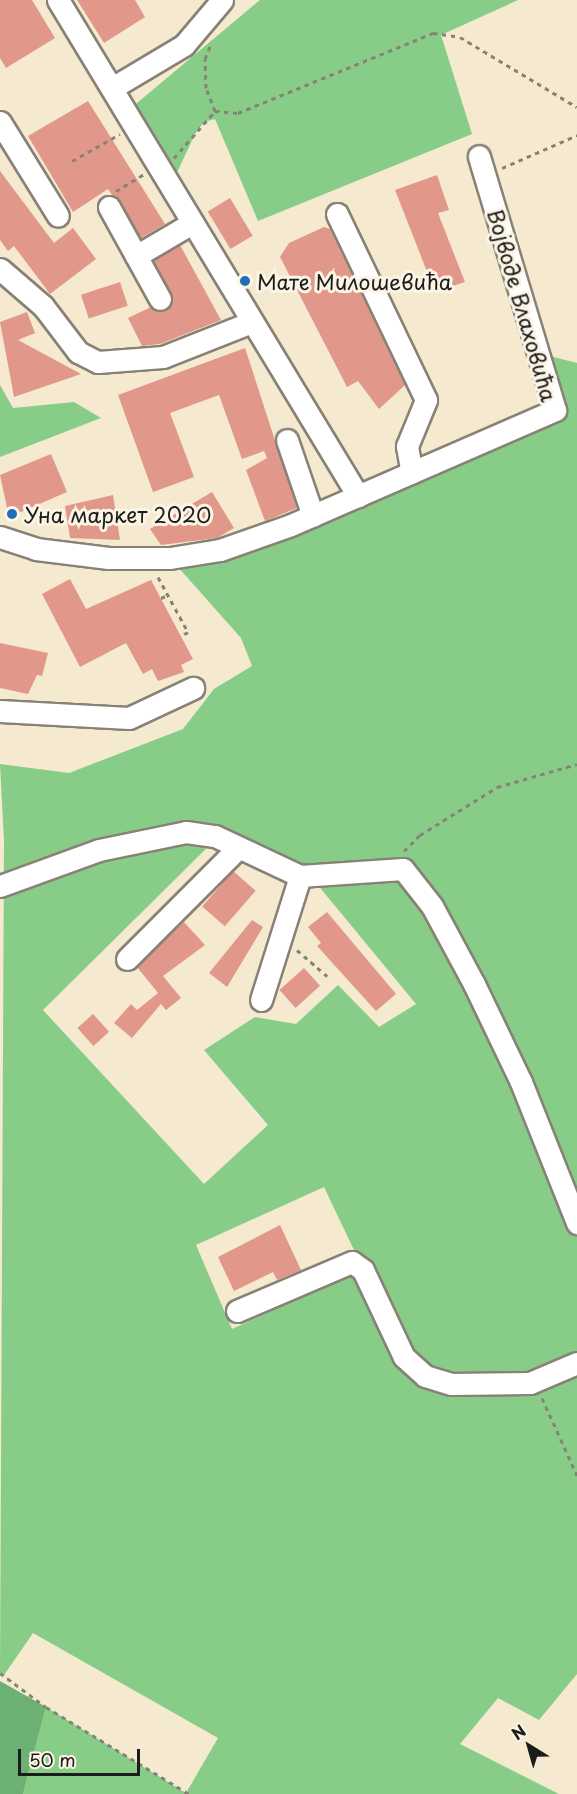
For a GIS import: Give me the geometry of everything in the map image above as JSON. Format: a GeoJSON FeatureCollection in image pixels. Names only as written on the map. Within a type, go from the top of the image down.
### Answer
{"type":"FeatureCollection","features":[{"type":"Feature","properties":{"kind":"street"},"geometry":{"type":"LineString","coordinates":[[58,0],[358,496]]}},
{"type":"Feature","properties":{"kind":"street"},"geometry":{"type":"LineString","coordinates":[[112,88],[184,45],[222,0]]}},
{"type":"Feature","properties":{"kind":"street"},"geometry":{"type":"LineString","coordinates":[[4,136],[58,216]]}},
{"type":"Feature","properties":{"kind":"street","name":"Војводе Влаховића"},"geometry":{"type":"LineString","coordinates":[[0,537],[60,553],[170,558],[255,540],[555,410],[482,166]]}},
{"type":"Feature","properties":{"kind":"street"},"geometry":{"type":"LineString","coordinates":[[108,201],[160,299]]}},
{"type":"Feature","properties":{"kind":"street"},"geometry":{"type":"LineString","coordinates":[[337,214],[426,400],[407,446],[412,473]]}},
{"type":"Feature","properties":{"kind":"street"},"geometry":{"type":"LineString","coordinates":[[136,256],[192,223]]}},
{"type":"Feature","properties":{"kind":"street"},"geometry":{"type":"LineString","coordinates":[[0,269],[43,306],[78,352],[98,362],[163,357],[252,322]]}},
{"type":"Feature","properties":{"kind":"street"},"geometry":{"type":"LineString","coordinates":[[287,440],[313,516]]}},
{"type":"Feature","properties":{"kind":"street"},"geometry":{"type":"LineString","coordinates":[[0,711],[129,718],[193,688]]}},
{"type":"Feature","properties":{"kind":"street"},"geometry":{"type":"LineString","coordinates":[[0,886],[99,850],[173,833],[215,836],[300,876],[328,878],[399,867],[432,906],[474,984],[521,1082],[577,1223]]}},
{"type":"Feature","properties":{"kind":"street"},"geometry":{"type":"LineString","coordinates":[[128,959],[238,848]]}},
{"type":"Feature","properties":{"kind":"street"},"geometry":{"type":"LineString","coordinates":[[261,1000],[300,876]]}},
{"type":"Feature","properties":{"kind":"street"},"geometry":{"type":"LineString","coordinates":[[237,1311],[356,1263],[413,1367],[451,1384],[530,1383],[577,1364]]}},
{"type":"Feature","properties":{"kind":"path"},"geometry":{"type":"LineString","coordinates":[[108,201],[161,170],[197,126],[215,111],[238,113],[433,33],[460,37],[577,107]]}},
{"type":"Feature","properties":{"kind":"path"},"geometry":{"type":"LineString","coordinates":[[213,39],[205,59],[206,88],[215,111]]}},
{"type":"Feature","properties":{"kind":"path"},"geometry":{"type":"LineString","coordinates":[[72,161],[134,125]]}},
{"type":"Feature","properties":{"kind":"path"},"geometry":{"type":"LineString","coordinates":[[482,166],[577,135]]}},
{"type":"Feature","properties":{"kind":"path"},"geometry":{"type":"LineString","coordinates":[[156,573],[166,596],[188,633],[181,636]]}},
{"type":"Feature","properties":{"kind":"path"},"geometry":{"type":"LineString","coordinates":[[161,598],[166,596]]}},
{"type":"Feature","properties":{"kind":"path"},"geometry":{"type":"LineString","coordinates":[[399,867],[406,847],[420,835],[497,787],[577,764]]}},
{"type":"Feature","properties":{"kind":"path"},"geometry":{"type":"LineString","coordinates":[[282,937],[327,976]]}},
{"type":"Feature","properties":{"kind":"path"},"geometry":{"type":"LineString","coordinates":[[530,1383],[577,1475]]}},
{"type":"Feature","properties":{"kind":"path"},"geometry":{"type":"LineString","coordinates":[[0,1673],[46,1707],[189,1794]]}},
{"type":"Feature","properties":{"kind":"green space"},"geometry":{"type":"Polygon","coordinates":[[[260,0],[518,0],[441,35],[472,134],[258,221],[215,119],[204,122],[195,134],[174,179],[131,108],[260,0]]]}},
{"type":"Feature","properties":{"kind":"green space"},"geometry":{"type":"Polygon","coordinates":[[[538,353],[577,363],[577,1674],[539,1720],[498,1698],[460,1744],[559,1794],[23,1794],[46,1707],[186,1793],[218,1738],[33,1633],[4,1675],[0,1673],[4,841],[0,764],[69,773],[183,729],[214,689],[252,666],[241,638],[170,558],[195,555],[554,410],[538,353]],[[227,828],[43,1010],[204,1184],[268,1125],[204,1050],[255,1017],[296,1024],[338,985],[379,1027],[416,1004],[312,878],[227,828]],[[324,1187],[196,1245],[232,1329],[363,1269],[324,1187]]]}},
{"type":"Feature","properties":{"kind":"green space"},"geometry":{"type":"Polygon","coordinates":[[[0,385],[13,408],[74,402],[101,418],[0,457],[0,385]]]}},
{"type":"Feature","properties":{"kind":"green space"},"geometry":{"type":"Polygon","coordinates":[[[0,1681],[46,1707],[23,1794],[0,1794],[0,1681]]]}},
{"type":"Feature","properties":{"kind":"building"},"geometry":{"type":"Polygon","coordinates":[[[0,0],[32,0],[55,38],[6,68],[0,58],[0,0]]]}},
{"type":"Feature","properties":{"kind":"building"},"geometry":{"type":"Polygon","coordinates":[[[77,0],[135,0],[145,17],[104,43],[77,0]]]}},
{"type":"Feature","properties":{"kind":"building"},"geometry":{"type":"Polygon","coordinates":[[[88,101],[165,224],[141,238],[108,189],[73,212],[28,136],[88,101]]]}},
{"type":"Feature","properties":{"kind":"building"},"geometry":{"type":"Polygon","coordinates":[[[0,171],[54,243],[73,228],[96,259],[50,294],[14,246],[8,251],[0,240],[0,171]]]}},
{"type":"Feature","properties":{"kind":"building"},"geometry":{"type":"Polygon","coordinates":[[[437,175],[449,210],[438,213],[465,282],[435,292],[395,190],[437,175]]]}},
{"type":"Feature","properties":{"kind":"building"},"geometry":{"type":"Polygon","coordinates":[[[230,198],[253,236],[230,249],[208,211],[230,198]]]}},
{"type":"Feature","properties":{"kind":"building"},"geometry":{"type":"Polygon","coordinates":[[[324,227],[330,229],[405,385],[379,409],[358,381],[347,387],[280,257],[289,243],[324,227]]]}},
{"type":"Feature","properties":{"kind":"building"},"geometry":{"type":"Polygon","coordinates":[[[180,245],[221,320],[160,344],[142,346],[128,318],[151,307],[160,312],[171,306],[171,293],[153,261],[180,245]]]}},
{"type":"Feature","properties":{"kind":"building"},"geometry":{"type":"Polygon","coordinates":[[[120,282],[128,306],[89,318],[81,295],[120,282]]]}},
{"type":"Feature","properties":{"kind":"building"},"geometry":{"type":"Polygon","coordinates":[[[27,312],[35,333],[18,340],[81,374],[14,397],[0,322],[27,312]]]}},
{"type":"Feature","properties":{"kind":"building"},"geometry":{"type":"Polygon","coordinates":[[[245,348],[297,508],[265,521],[246,470],[267,458],[264,451],[242,459],[219,395],[170,413],[194,477],[153,492],[118,395],[245,348]]]}},
{"type":"Feature","properties":{"kind":"building"},"geometry":{"type":"Polygon","coordinates":[[[51,454],[67,492],[9,517],[0,475],[51,454]]]}},
{"type":"Feature","properties":{"kind":"building"},"geometry":{"type":"Polygon","coordinates":[[[212,492],[234,528],[217,538],[161,545],[150,529],[212,492]]]}},
{"type":"Feature","properties":{"kind":"building"},"geometry":{"type":"Polygon","coordinates":[[[113,495],[120,540],[70,538],[65,506],[113,495]]]}},
{"type":"Feature","properties":{"kind":"building"},"geometry":{"type":"Polygon","coordinates":[[[70,579],[86,609],[151,580],[193,659],[181,665],[184,672],[158,681],[152,669],[143,674],[126,643],[80,667],[42,594],[70,579]]]}},
{"type":"Feature","properties":{"kind":"building"},"geometry":{"type":"Polygon","coordinates":[[[0,643],[48,653],[42,676],[37,675],[28,694],[0,688],[0,643]]]}},
{"type":"Feature","properties":{"kind":"building"},"geometry":{"type":"Polygon","coordinates":[[[233,871],[256,891],[225,926],[202,906],[233,871]]]}},
{"type":"Feature","properties":{"kind":"building"},"geometry":{"type":"Polygon","coordinates":[[[327,912],[396,994],[376,1011],[317,946],[321,943],[308,927],[327,912]]]}},
{"type":"Feature","properties":{"kind":"building"},"geometry":{"type":"Polygon","coordinates":[[[252,920],[263,927],[227,987],[209,973],[252,920]]]}},
{"type":"Feature","properties":{"kind":"building"},"geometry":{"type":"Polygon","coordinates":[[[184,922],[205,945],[163,976],[181,998],[166,1010],[161,1004],[132,1038],[114,1023],[131,1004],[137,1010],[158,993],[137,967],[184,922]]]}},
{"type":"Feature","properties":{"kind":"building"},"geometry":{"type":"Polygon","coordinates":[[[304,968],[320,986],[296,1008],[279,990],[304,968]]]}},
{"type":"Feature","properties":{"kind":"building"},"geometry":{"type":"Polygon","coordinates":[[[93,1014],[109,1032],[93,1046],[77,1028],[93,1014]]]}},
{"type":"Feature","properties":{"kind":"building"},"geometry":{"type":"Polygon","coordinates":[[[280,1225],[301,1270],[277,1280],[273,1272],[234,1291],[218,1257],[280,1225]]]}},
{"type":"Feature","properties":{"kind":"place","name":"Мате Милошевића"},"geometry":{"type":"Point","coordinates":[245,281]}},
{"type":"Feature","properties":{"kind":"place","name":"Уна маркет 2020"},"geometry":{"type":"Point","coordinates":[12,514]}}]}
